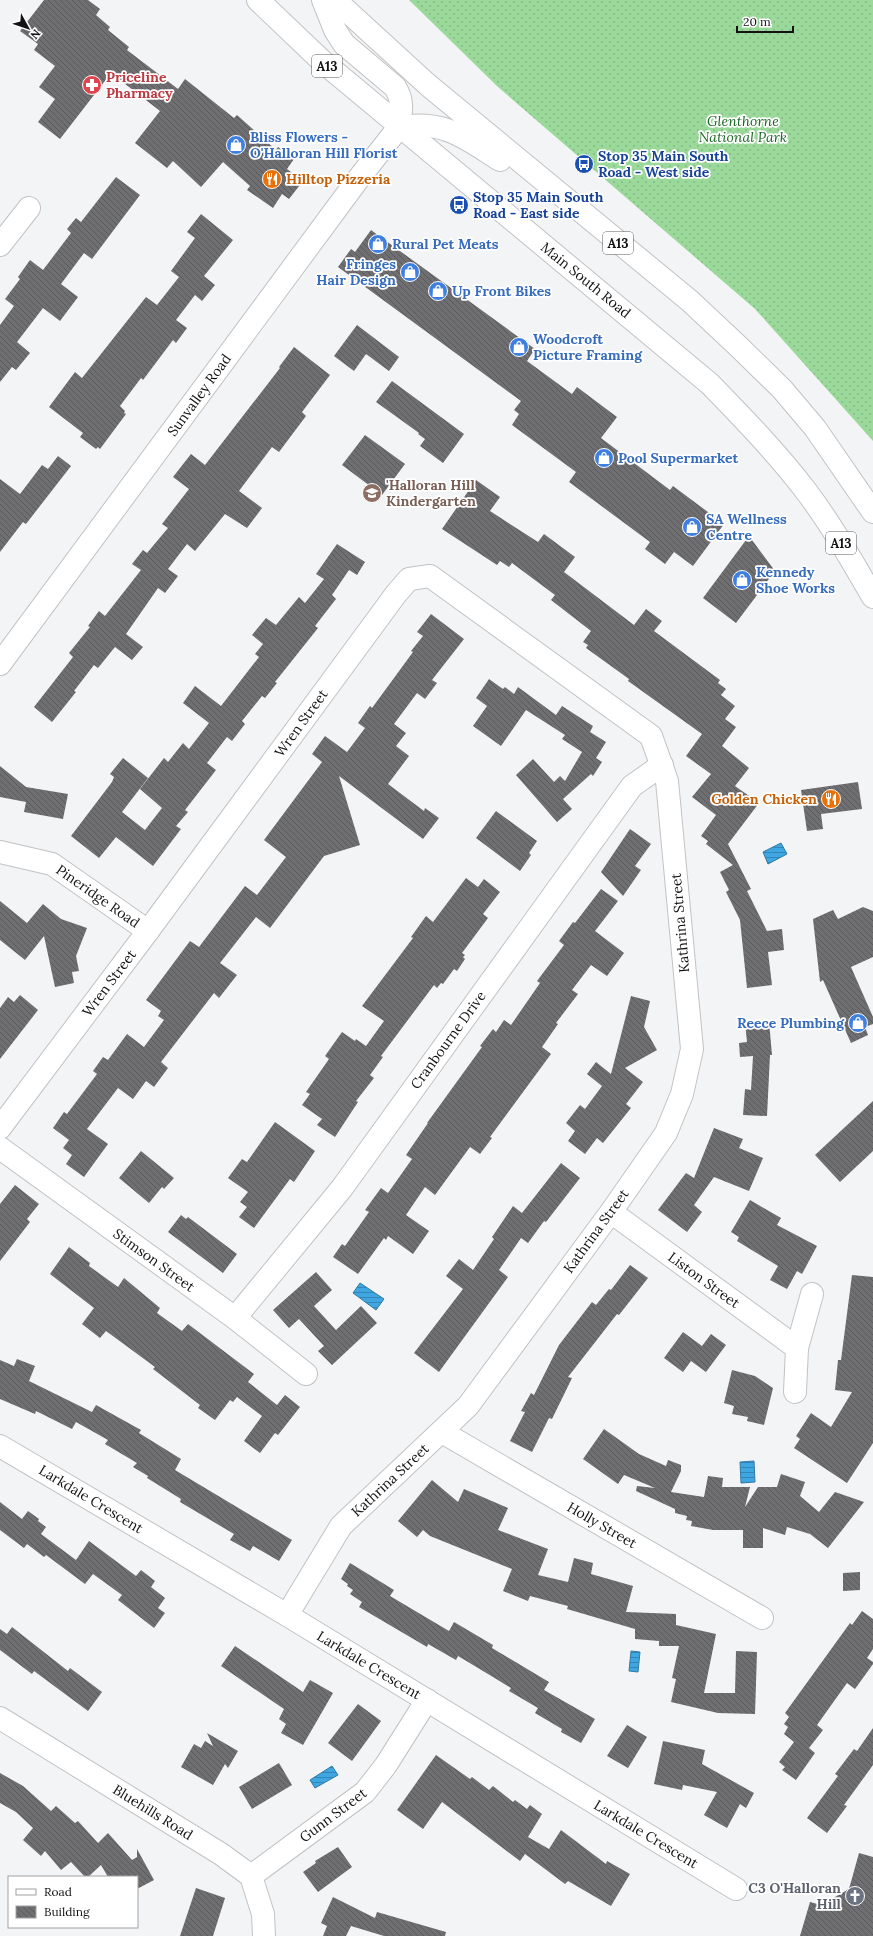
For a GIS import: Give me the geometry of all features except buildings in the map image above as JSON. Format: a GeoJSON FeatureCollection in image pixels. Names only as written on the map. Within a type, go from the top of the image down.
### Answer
{"type":"FeatureCollection","features":[{"type":"Feature","properties":{"kind":"main road","name":"Main South Road"},"geometry":{"type":"LineString","coordinates":[[258,0],[322,62],[399,127],[656,337],[710,384],[754,430],[806,491],[845,549],[873,597]]}},
{"type":"Feature","properties":{"kind":"main road"},"geometry":{"type":"LineString","coordinates":[[323,0],[335,30],[344,44],[395,87],[400,94],[402,104],[399,127],[418,124],[444,128],[452,131],[557,192]]}},
{"type":"Feature","properties":{"kind":"main road","name":"A13"},"geometry":{"type":"LineString","coordinates":[[335,0],[428,85],[690,301],[782,389],[815,428],[873,512]]}},
{"type":"Feature","properties":{"kind":"main road","name":"Sunvalley Road"},"geometry":{"type":"LineString","coordinates":[[0,664],[359,178],[399,127]]}},
{"type":"Feature","properties":{"kind":"main road"},"geometry":{"type":"LineString","coordinates":[[0,245],[29,208]]}},
{"type":"Feature","properties":{"kind":"main road","name":"Wren Street"},"geometry":{"type":"LineString","coordinates":[[0,1128],[148,931],[396,594],[409,579],[430,576],[627,717],[651,736],[662,765]]}},
{"type":"Feature","properties":{"kind":"main road","name":"Kathrina Street"},"geometry":{"type":"LineString","coordinates":[[287,1615],[341,1526],[468,1406],[611,1212],[666,1133],[682,1094],[692,1049],[667,781],[662,765]]}},
{"type":"Feature","properties":{"kind":"main road","name":"Cranbourne Drive"},"geometry":{"type":"LineString","coordinates":[[235,1318],[342,1188],[632,786],[662,765]]}},
{"type":"Feature","properties":{"kind":"main road","name":"Pineridge Road"},"geometry":{"type":"LineString","coordinates":[[0,852],[52,864],[148,931]]}},
{"type":"Feature","properties":{"kind":"main road","name":"Stimson Street"},"geometry":{"type":"LineString","coordinates":[[0,1148],[235,1318],[306,1374]]}},
{"type":"Feature","properties":{"kind":"main road","name":"Liston Street"},"geometry":{"type":"LineString","coordinates":[[611,1212],[797,1348]]}},
{"type":"Feature","properties":{"kind":"main road"},"geometry":{"type":"LineString","coordinates":[[795,1392],[797,1348],[812,1294]]}},
{"type":"Feature","properties":{"kind":"main road","name":"Holly Street"},"geometry":{"type":"LineString","coordinates":[[442,1432],[762,1618]]}},
{"type":"Feature","properties":{"kind":"main road","name":"Larkdale Crescent"},"geometry":{"type":"LineString","coordinates":[[0,1446],[287,1615],[736,1889]]}},
{"type":"Feature","properties":{"kind":"main road","name":"Gunn Street"},"geometry":{"type":"LineString","coordinates":[[251,1876],[365,1792],[386,1765],[427,1700]]}},
{"type":"Feature","properties":{"kind":"main road","name":"Bluehills Road"},"geometry":{"type":"LineString","coordinates":[[0,1718],[221,1854],[251,1876]]}},
{"type":"Feature","properties":{"kind":"main road"},"geometry":{"type":"LineString","coordinates":[[251,1876],[263,1914],[264,1936]]}},
{"type":"Feature","properties":{"kind":"green space","name":"Glenthorne National Park"},"geometry":{"type":"Polygon","coordinates":[[[409,0],[873,0],[873,441],[755,309],[498,87],[409,0]]]}},
{"type":"Feature","properties":{"kind":"water"},"geometry":{"type":"Polygon","coordinates":[[[781,843],[787,854],[768,864],[763,852],[781,843]]]}},
{"type":"Feature","properties":{"kind":"water"},"geometry":{"type":"Polygon","coordinates":[[[360,1283],[384,1299],[376,1310],[353,1293],[360,1283]]]}},
{"type":"Feature","properties":{"kind":"water"},"geometry":{"type":"Polygon","coordinates":[[[754,1461],[755,1482],[741,1483],[740,1462],[754,1461]]]}},
{"type":"Feature","properties":{"kind":"water"},"geometry":{"type":"Polygon","coordinates":[[[631,1651],[640,1652],[638,1672],[629,1671],[631,1651]]]}},
{"type":"Feature","properties":{"kind":"water"},"geometry":{"type":"Polygon","coordinates":[[[332,1766],[338,1775],[315,1788],[310,1780],[332,1766]]]}},
{"type":"Feature","properties":{"kind":"place","name":"Priceline Pharmacy"},"geometry":{"type":"Point","coordinates":[92,85]}},
{"type":"Feature","properties":{"kind":"place","name":"Bliss Flowers - O'Halloran Hill Florist"},"geometry":{"type":"Point","coordinates":[236,145]}},
{"type":"Feature","properties":{"kind":"place","name":"Stop 35 Main South Road - West side"},"geometry":{"type":"Point","coordinates":[584,164]}},
{"type":"Feature","properties":{"kind":"place","name":"Hilltop Pizzeria"},"geometry":{"type":"Point","coordinates":[272,179]}},
{"type":"Feature","properties":{"kind":"place","name":"Stop 35 Main South Road - East side"},"geometry":{"type":"Point","coordinates":[459,205]}},
{"type":"Feature","properties":{"kind":"place","name":"Rural Pet Meats"},"geometry":{"type":"Point","coordinates":[378,244]}},
{"type":"Feature","properties":{"kind":"place","name":"Fringes Hair Design"},"geometry":{"type":"Point","coordinates":[410,272]}},
{"type":"Feature","properties":{"kind":"place","name":"Up Front Bikes"},"geometry":{"type":"Point","coordinates":[438,291]}},
{"type":"Feature","properties":{"kind":"place","name":"Woodcroft Picture Framing"},"geometry":{"type":"Point","coordinates":[519,347]}},
{"type":"Feature","properties":{"kind":"place","name":"Pool Supermarket"},"geometry":{"type":"Point","coordinates":[604,458]}},
{"type":"Feature","properties":{"kind":"place","name":"'Halloran Hill Kindergarten"},"geometry":{"type":"Point","coordinates":[372,493]}},
{"type":"Feature","properties":{"kind":"place","name":"SA Wellness Centre"},"geometry":{"type":"Point","coordinates":[692,527]}},
{"type":"Feature","properties":{"kind":"place","name":"Kennedy Shoe Works"},"geometry":{"type":"Point","coordinates":[742,580]}},
{"type":"Feature","properties":{"kind":"place","name":"Golden Chicken"},"geometry":{"type":"Point","coordinates":[831,799]}},
{"type":"Feature","properties":{"kind":"place","name":"Reece Plumbing"},"geometry":{"type":"Point","coordinates":[858,1023]}},
{"type":"Feature","properties":{"kind":"place","name":"C3 O'Halloran Hill"},"geometry":{"type":"Point","coordinates":[855,1896]}}]}
